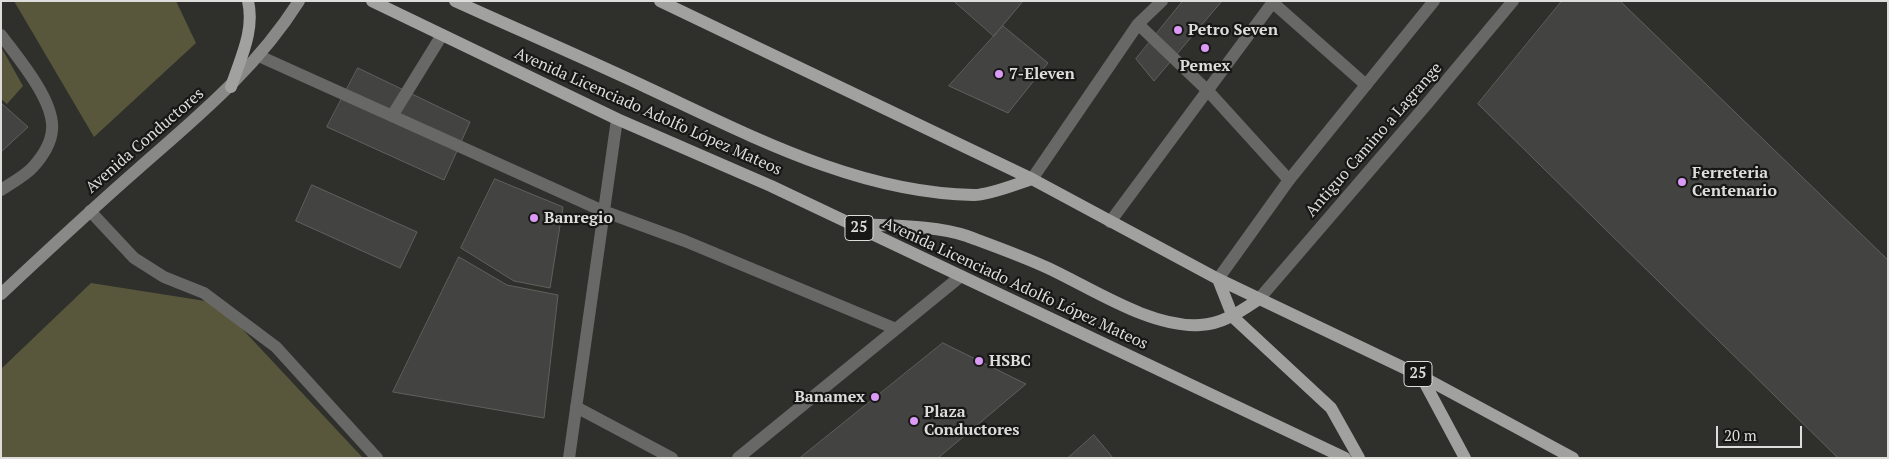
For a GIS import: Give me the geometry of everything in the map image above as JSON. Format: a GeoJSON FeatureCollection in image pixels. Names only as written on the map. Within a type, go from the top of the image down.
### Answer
{"type":"FeatureCollection","features":[{"type":"Feature","properties":{"kind":"main road"},"geometry":{"type":"LineString","coordinates":[[231,87],[248,38],[252,16],[248,1]]}},
{"type":"Feature","properties":{"kind":"main road","name":"Avenida Conductores"},"geometry":{"type":"LineString","coordinates":[[1,294],[231,87],[283,26],[299,1]]}},
{"type":"Feature","properties":{"kind":"main road","name":"Avenida Licenciado Adolfo López Mateos"},"geometry":{"type":"LineString","coordinates":[[372,1],[617,119],[771,186],[1345,458]]}},
{"type":"Feature","properties":{"kind":"main road"},"geometry":{"type":"LineString","coordinates":[[455,1],[758,140],[837,170],[900,186],[938,193],[976,195],[1032,179]]}},
{"type":"Feature","properties":{"kind":"main road","name":"25"},"geometry":{"type":"LineString","coordinates":[[660,1],[1032,179],[1218,279],[1421,376],[1573,458]]}},
{"type":"Feature","properties":{"kind":"main road"},"geometry":{"type":"LineString","coordinates":[[850,223],[906,227],[964,235],[1047,268],[1166,322],[1186,326],[1203,325],[1233,317],[1258,299]]}},
{"type":"Feature","properties":{"kind":"main road"},"geometry":{"type":"LineString","coordinates":[[1218,279],[1233,317],[1331,408],[1359,458]]}},
{"type":"Feature","properties":{"kind":"main road"},"geometry":{"type":"LineString","coordinates":[[1421,376],[1466,458]]}},
{"type":"Feature","properties":{"kind":"street"},"geometry":{"type":"LineString","coordinates":[[1032,179],[1138,24],[1162,1]]}},
{"type":"Feature","properties":{"kind":"street"},"geometry":{"type":"LineString","coordinates":[[1218,279],[1289,180],[1434,1]]}},
{"type":"Feature","properties":{"kind":"street","name":"Antiguo Camino a Lagrange"},"geometry":{"type":"LineString","coordinates":[[1258,299],[1426,105],[1513,1]]}},
{"type":"Feature","properties":{"kind":"street"},"geometry":{"type":"LineString","coordinates":[[1110,222],[1208,92],[1272,2],[1366,85]]}},
{"type":"Feature","properties":{"kind":"street"},"geometry":{"type":"LineString","coordinates":[[1138,24],[1208,92],[1289,180]]}},
{"type":"Feature","properties":{"kind":"street"},"geometry":{"type":"LineString","coordinates":[[392,116],[442,34]]}},
{"type":"Feature","properties":{"kind":"street"},"geometry":{"type":"LineString","coordinates":[[1,36],[40,91],[49,111],[52,128],[49,144],[32,169],[1,190]]}},
{"type":"Feature","properties":{"kind":"street"},"geometry":{"type":"LineString","coordinates":[[259,56],[603,211],[685,242],[896,330]]}},
{"type":"Feature","properties":{"kind":"street"},"geometry":{"type":"LineString","coordinates":[[569,458],[617,119]]}},
{"type":"Feature","properties":{"kind":"street"},"geometry":{"type":"LineString","coordinates":[[90,212],[134,258],[164,277],[204,293],[276,347],[376,458]]}},
{"type":"Feature","properties":{"kind":"street"},"geometry":{"type":"LineString","coordinates":[[738,458],[961,276]]}},
{"type":"Feature","properties":{"kind":"street"},"geometry":{"type":"LineString","coordinates":[[576,407],[672,458]]}},
{"type":"Feature","properties":{"kind":"shaded area"},"geometry":{"type":"Polygon","coordinates":[[[14,1],[176,1],[196,43],[94,137],[14,1]]]}},
{"type":"Feature","properties":{"kind":"shaded area"},"geometry":{"type":"Polygon","coordinates":[[[1,47],[23,86],[7,104],[1,99],[1,47]]]}},
{"type":"Feature","properties":{"kind":"shaded area"},"geometry":{"type":"Polygon","coordinates":[[[91,283],[218,303],[363,458],[1,458],[1,369],[91,283]]]}},
{"type":"Feature","properties":{"kind":"building"},"geometry":{"type":"Polygon","coordinates":[[[954,1],[1023,1],[994,36],[954,1]]]}},
{"type":"Feature","properties":{"kind":"building","name":"Petro Seven"},"geometry":{"type":"Polygon","coordinates":[[[1183,1],[1222,1],[1154,81],[1136,59],[1183,1]]]}},
{"type":"Feature","properties":{"kind":"building","name":"Ferreteria Centenario"},"geometry":{"type":"Polygon","coordinates":[[[1562,1],[1620,1],[1888,260],[1888,458],[1838,458],[1478,104],[1562,1]]]}},
{"type":"Feature","properties":{"kind":"building","name":"7-Eleven"},"geometry":{"type":"Polygon","coordinates":[[[1003,26],[1048,63],[1008,113],[949,86],[1003,26]]]}},
{"type":"Feature","properties":{"kind":"building"},"geometry":{"type":"Polygon","coordinates":[[[358,68],[470,122],[444,180],[327,127],[358,68]]]}},
{"type":"Feature","properties":{"kind":"building"},"geometry":{"type":"Polygon","coordinates":[[[1,103],[28,127],[1,152],[1,103]]]}},
{"type":"Feature","properties":{"kind":"building"},"geometry":{"type":"Polygon","coordinates":[[[495,179],[563,207],[550,288],[514,281],[461,248],[495,179]]]}},
{"type":"Feature","properties":{"kind":"building"},"geometry":{"type":"Polygon","coordinates":[[[312,185],[417,232],[400,268],[296,221],[312,185]]]}},
{"type":"Feature","properties":{"kind":"building"},"geometry":{"type":"Polygon","coordinates":[[[459,257],[507,285],[558,295],[544,418],[393,392],[459,257]]]}},
{"type":"Feature","properties":{"kind":"building","name":"Plaza Conductores"},"geometry":{"type":"Polygon","coordinates":[[[943,343],[1026,384],[938,458],[800,458],[943,343]]]}},
{"type":"Feature","properties":{"kind":"building"},"geometry":{"type":"Polygon","coordinates":[[[1094,435],[1113,458],[1068,458],[1094,435]]]}},
{"type":"Feature","properties":{"kind":"place","name":"Petro Seven"},"geometry":{"type":"Point","coordinates":[1178,30]}},
{"type":"Feature","properties":{"kind":"place","name":"Pemex"},"geometry":{"type":"Point","coordinates":[1205,48]}},
{"type":"Feature","properties":{"kind":"place","name":"7-Eleven"},"geometry":{"type":"Point","coordinates":[999,74]}},
{"type":"Feature","properties":{"kind":"place","name":"Ferreteria Centenario"},"geometry":{"type":"Point","coordinates":[1682,182]}},
{"type":"Feature","properties":{"kind":"place","name":"Banregio"},"geometry":{"type":"Point","coordinates":[534,218]}},
{"type":"Feature","properties":{"kind":"place","name":"HSBC"},"geometry":{"type":"Point","coordinates":[979,361]}},
{"type":"Feature","properties":{"kind":"place","name":"Banamex"},"geometry":{"type":"Point","coordinates":[875,397]}},
{"type":"Feature","properties":{"kind":"place","name":"Plaza Conductores"},"geometry":{"type":"Point","coordinates":[914,421]}}]}
